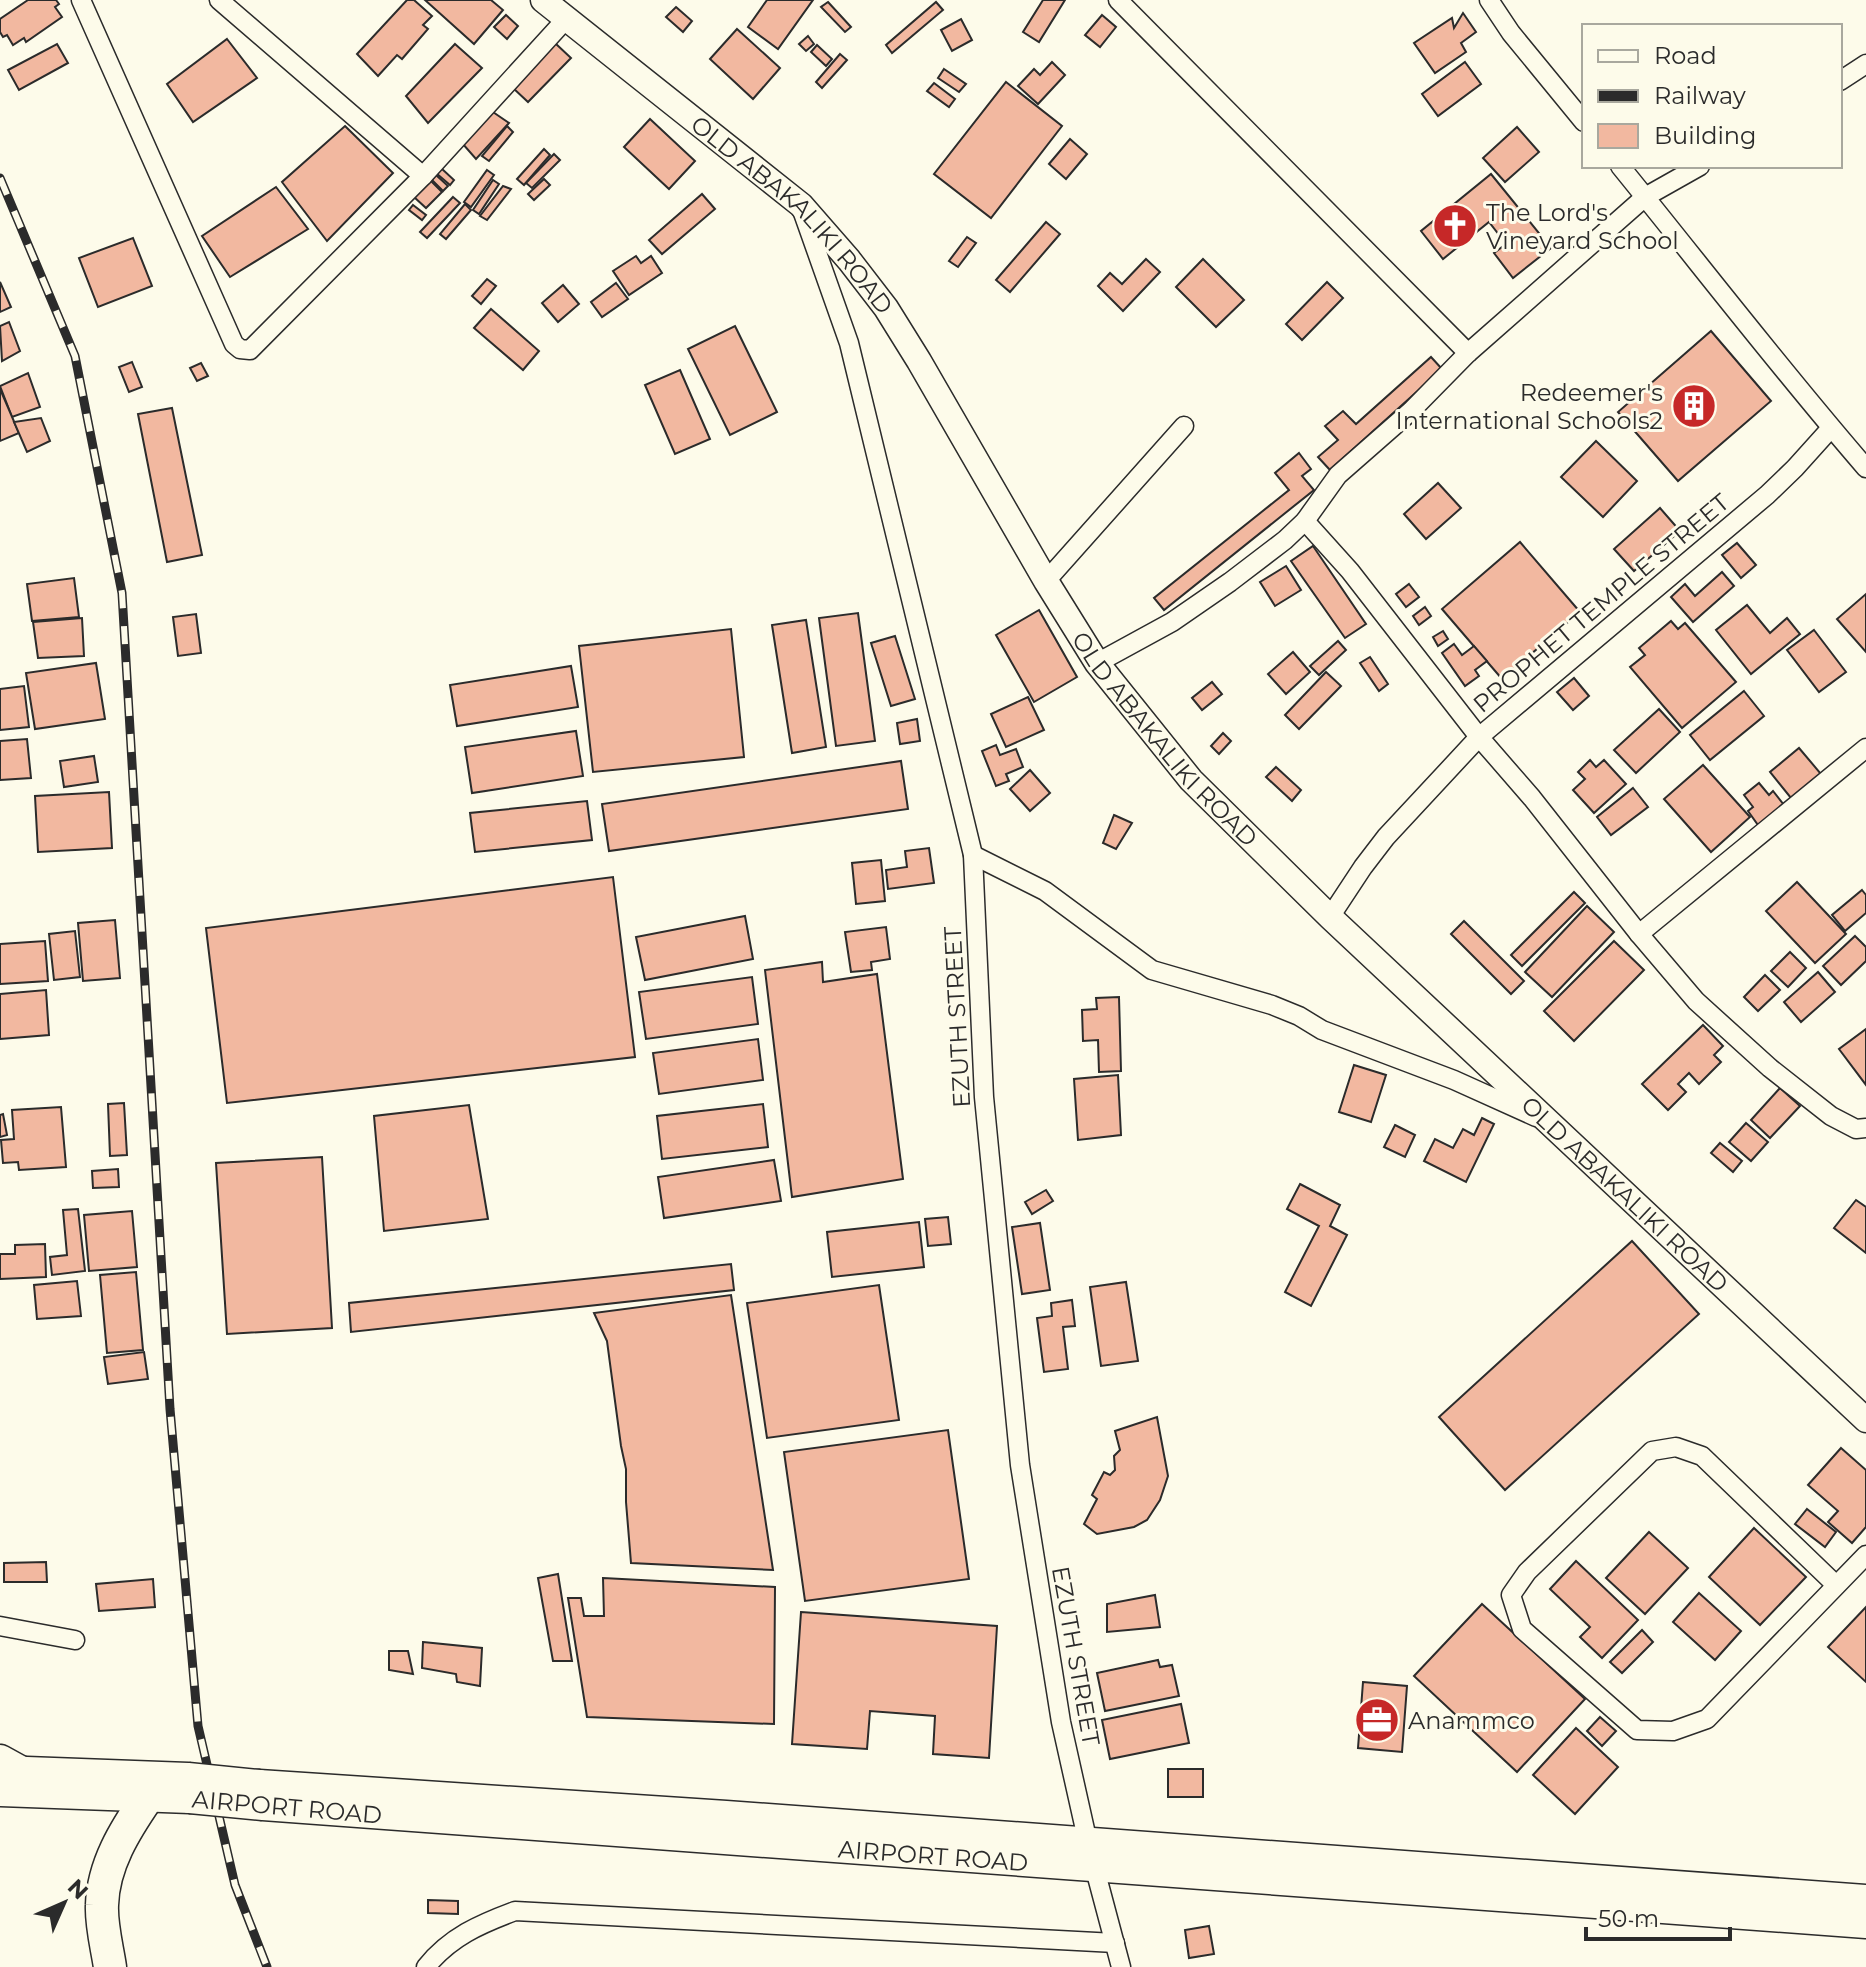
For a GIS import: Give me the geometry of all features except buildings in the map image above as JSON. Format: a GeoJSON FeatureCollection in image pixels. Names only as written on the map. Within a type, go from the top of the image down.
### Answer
{"type":"FeatureCollection","features":[{"type":"Feature","properties":{"kind":"highway"},"geometry":{"type":"LineString","coordinates":[[110,1967],[101,1906],[107,1872],[121,1836],[147,1798]]}},
{"type":"Feature","properties":{"kind":"main road","name":"OLD ABAKALIKI ROAD"},"geometry":{"type":"LineString","coordinates":[[543,0],[801,205],[849,260],[886,308],[1097,663],[1191,780],[1330,917],[1866,1420]]}},
{"type":"Feature","properties":{"kind":"main road","name":"AIRPORT ROAD"},"geometry":{"type":"LineString","coordinates":[[5,1774],[147,1798],[189,1788]]}},
{"type":"Feature","properties":{"kind":"main road","name":"AIRPORT ROAD"},"geometry":{"type":"LineString","coordinates":[[5,1774],[1091,1855],[1866,1899]]}},
{"type":"Feature","properties":{"kind":"main road","name":"AIRPORT ROAD"},"geometry":{"type":"LineString","coordinates":[[1091,1855],[1866,1924]]}},
{"type":"Feature","properties":{"kind":"street"},"geometry":{"type":"LineString","coordinates":[[81,0],[234,344],[240,349],[250,350],[423,176],[566,19]]}},
{"type":"Feature","properties":{"kind":"street"},"geometry":{"type":"LineString","coordinates":[[219,0],[423,176]]}},
{"type":"Feature","properties":{"kind":"street"},"geometry":{"type":"LineString","coordinates":[[1118,0],[1468,353]]}},
{"type":"Feature","properties":{"kind":"street"},"geometry":{"type":"LineString","coordinates":[[1489,0],[1511,33],[1582,120]]}},
{"type":"Feature","properties":{"kind":"street"},"geometry":{"type":"LineString","coordinates":[[1842,80],[1866,64]]}},
{"type":"Feature","properties":{"kind":"street"},"geometry":{"type":"LineString","coordinates":[[1622,168],[1746,326],[1866,468]]}},
{"type":"Feature","properties":{"kind":"street"},"geometry":{"type":"LineString","coordinates":[[1097,663],[1172,622],[1230,582],[1305,521],[1338,475],[1411,411],[1468,353],[1645,197],[1696,168]]}},
{"type":"Feature","properties":{"kind":"street","name":"EZUTH STREET"},"geometry":{"type":"LineString","coordinates":[[801,205],[849,343],[973,855],[984,1097],[1020,1465],[1061,1722],[1091,1855],[1121,1967]]}},
{"type":"Feature","properties":{"kind":"street"},"geometry":{"type":"LineString","coordinates":[[1046,581],[1184,426]]}},
{"type":"Feature","properties":{"kind":"street","name":"PROPHET TEMPLE STREET"},"geometry":{"type":"LineString","coordinates":[[1831,428],[1767,495],[1479,737],[1696,1001],[1770,1068],[1831,1116],[1861,1128]]}},
{"type":"Feature","properties":{"kind":"street"},"geometry":{"type":"LineString","coordinates":[[1305,521],[1358,582],[1479,737],[1386,837],[1330,917]]}},
{"type":"Feature","properties":{"kind":"street"},"geometry":{"type":"LineString","coordinates":[[1639,934],[1866,748]]}},
{"type":"Feature","properties":{"kind":"street"},"geometry":{"type":"LineString","coordinates":[[973,855],[1045,891],[1152,970],[1272,1005],[1322,1030],[1454,1080],[1549,1123]]}},
{"type":"Feature","properties":{"kind":"street"},"geometry":{"type":"LineString","coordinates":[[1836,1585],[1702,1456],[1676,1447],[1652,1451],[1527,1572],[1511,1595],[1522,1629],[1637,1730],[1673,1731],[1707,1719],[1866,1555]]}},
{"type":"Feature","properties":{"kind":"street"},"geometry":{"type":"LineString","coordinates":[[0,1626],[75,1640]]}},
{"type":"Feature","properties":{"kind":"street"},"geometry":{"type":"LineString","coordinates":[[426,1967],[434,1956],[471,1927],[515,1911],[1115,1943]]}},
{"type":"Feature","properties":{"kind":"railway"},"geometry":{"type":"LineString","coordinates":[[0,178],[75,356],[122,593],[170,1409],[198,1726],[235,1885],[267,1967]]}},
{"type":"Feature","properties":{"kind":"place","name":"The Lord's Vineyard School"},"geometry":{"type":"Point","coordinates":[1455,226]}},
{"type":"Feature","properties":{"kind":"place","name":"Redeemer's International Schools2"},"geometry":{"type":"Point","coordinates":[1694,406]}},
{"type":"Feature","properties":{"kind":"place","name":"Anammco"},"geometry":{"type":"Point","coordinates":[1377,1720]}}]}
